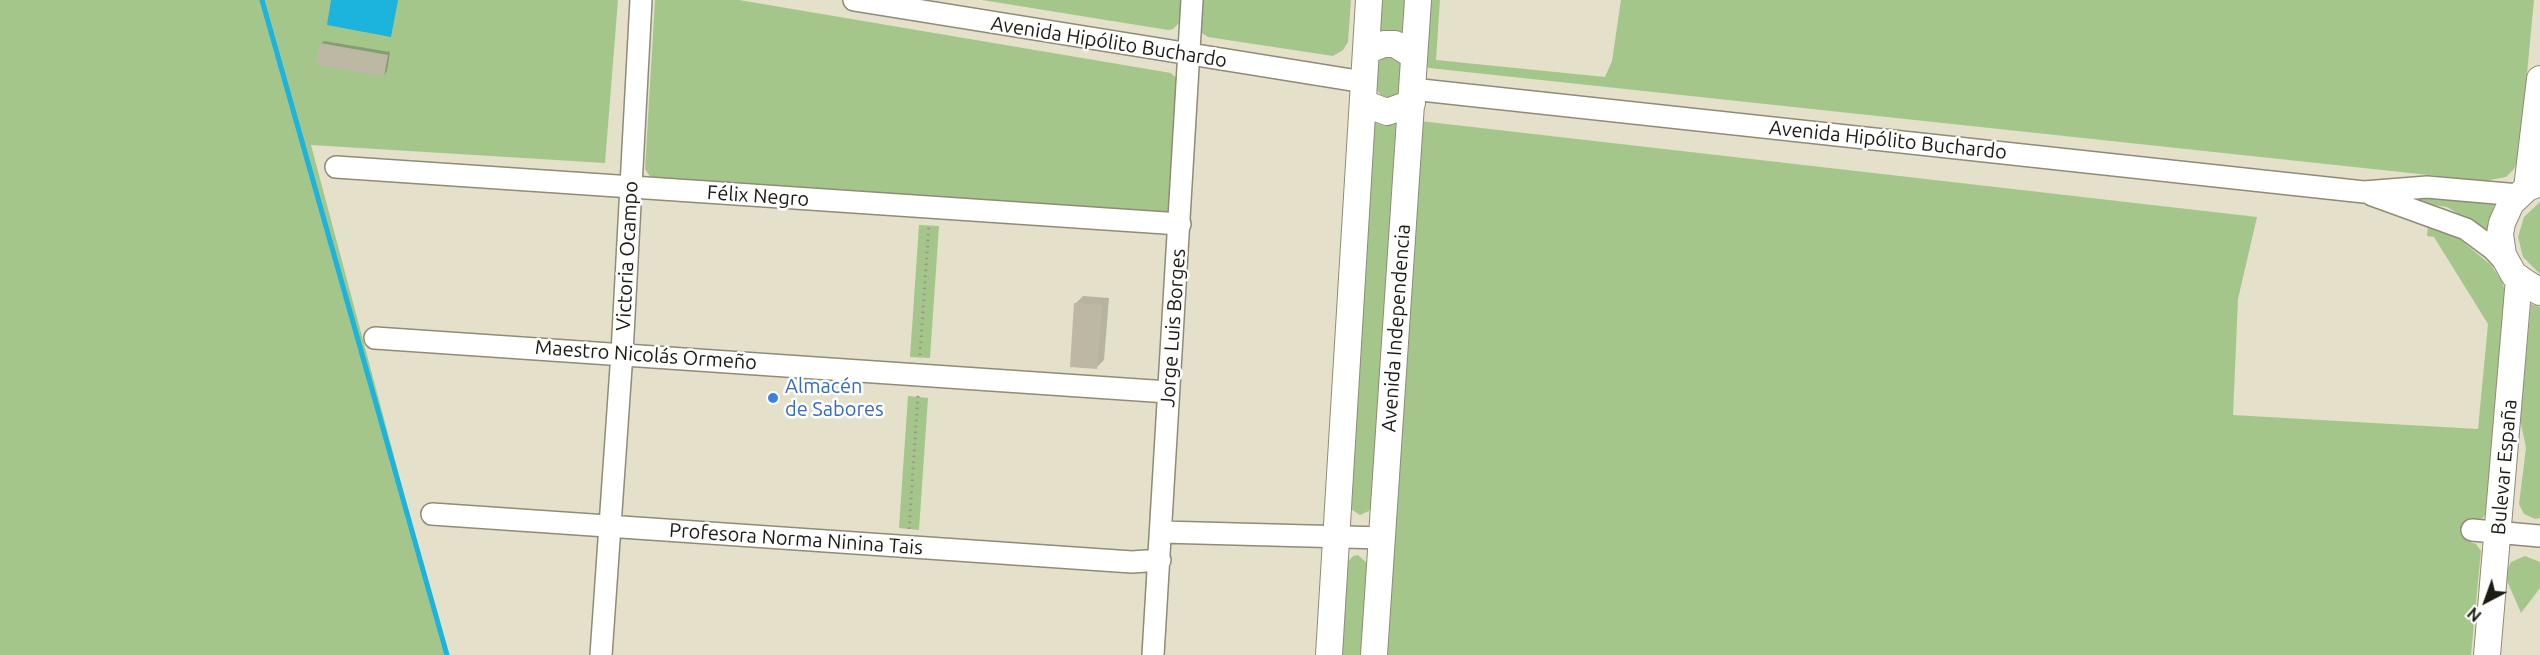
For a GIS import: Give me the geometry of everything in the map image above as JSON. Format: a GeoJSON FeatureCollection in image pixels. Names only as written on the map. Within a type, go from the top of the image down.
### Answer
{"type":"FeatureCollection","features":[{"type":"Feature","properties":{"kind":"main road"},"geometry":{"type":"LineString","coordinates":[[1329,655],[1369,0]]}},
{"type":"Feature","properties":{"kind":"main road","name":"Avenida Independencia"},"geometry":{"type":"LineString","coordinates":[[1374,655],[1418,0]]}},
{"type":"Feature","properties":{"kind":"main road"},"geometry":{"type":"LineString","coordinates":[[1366,51],[1384,44],[1395,44],[1414,56]]}},
{"type":"Feature","properties":{"kind":"main road"},"geometry":{"type":"LineString","coordinates":[[2529,189],[2540,80]]}},
{"type":"Feature","properties":{"kind":"main road"},"geometry":{"type":"LineString","coordinates":[[1364,91],[1371,106],[1387,112],[1412,96]]}},
{"type":"Feature","properties":{"kind":"main road","name":"Bulevar España"},"geometry":{"type":"LineString","coordinates":[[2487,655],[2522,278],[2501,244],[2502,223],[2529,189]]}},
{"type":"Feature","properties":{"kind":"street","name":"Victoria Ocampo"},"geometry":{"type":"LineString","coordinates":[[601,655],[622,353],[641,0]]}},
{"type":"Feature","properties":{"kind":"street","name":"Avenida Hipólito Buchardo"},"geometry":{"type":"LineString","coordinates":[[854,0],[1188,55],[1364,91]]}},
{"type":"Feature","properties":{"kind":"street","name":"Jorge Luis Borges"},"geometry":{"type":"LineString","coordinates":[[1153,655],[1192,0]]}},
{"type":"Feature","properties":{"kind":"street","name":"Avenida Hipólito Buchardo"},"geometry":{"type":"LineString","coordinates":[[1412,96],[2364,192],[2427,187],[2529,189]]}},
{"type":"Feature","properties":{"kind":"street","name":"Félix Negro"},"geometry":{"type":"LineString","coordinates":[[336,167],[1180,224]]}},
{"type":"Feature","properties":{"kind":"street","name":"Avenida Hipólito Buchardo"},"geometry":{"type":"LineString","coordinates":[[2364,192],[2466,229],[2493,249],[2522,278]]}},
{"type":"Feature","properties":{"kind":"street","name":"Maestro Nicolás Ormeño"},"geometry":{"type":"LineString","coordinates":[[375,338],[622,353],[1168,392]]}},
{"type":"Feature","properties":{"kind":"street","name":"Profesora Norma Ninina Tais"},"geometry":{"type":"LineString","coordinates":[[432,514],[1132,562],[1160,560]]}},
{"type":"Feature","properties":{"kind":"street"},"geometry":{"type":"LineString","coordinates":[[2472,530],[2540,536]]}},
{"type":"Feature","properties":{"kind":"street"},"geometry":{"type":"LineString","coordinates":[[1162,532],[1382,538]]}},
{"type":"Feature","properties":{"kind":"path"},"geometry":{"type":"LineString","coordinates":[[908,546],[930,208]]}},
{"type":"Feature","properties":{"kind":"green space"},"geometry":{"type":"Polygon","coordinates":[[[0,0],[618,0],[605,163],[311,145],[447,655],[0,655],[0,0]]]}},
{"type":"Feature","properties":{"kind":"green space"},"geometry":{"type":"Polygon","coordinates":[[[655,0],[739,0],[1171,73],[1178,80],[1174,206],[1168,215],[651,178],[645,169],[655,0]]]}},
{"type":"Feature","properties":{"kind":"green space"},"geometry":{"type":"Polygon","coordinates":[[[982,0],[1182,0],[1180,22],[1173,29],[1168,30],[982,0]]]}},
{"type":"Feature","properties":{"kind":"green space"},"geometry":{"type":"Polygon","coordinates":[[[1199,0],[1351,0],[1348,42],[1343,50],[1333,56],[1208,37],[1200,32],[1199,0]]]}},
{"type":"Feature","properties":{"kind":"green space"},"geometry":{"type":"Polygon","coordinates":[[[1379,0],[1406,0],[1404,34],[1391,30],[1377,32],[1379,0]]]}},
{"type":"Feature","properties":{"kind":"green space"},"geometry":{"type":"Polygon","coordinates":[[[1428,0],[1440,0],[1436,60],[1605,77],[1612,61],[1621,0],[2534,0],[2519,158],[2514,169],[2506,177],[2485,181],[1429,68],[1425,65],[1428,0]]]}},
{"type":"Feature","properties":{"kind":"green space"},"geometry":{"type":"Polygon","coordinates":[[[1387,56],[1395,57],[1402,64],[1401,92],[1390,98],[1381,95],[1376,89],[1377,63],[1387,56]]]}},
{"type":"Feature","properties":{"kind":"green space"},"geometry":{"type":"Polygon","coordinates":[[[1420,121],[2257,217],[2238,299],[2233,415],[2478,429],[2488,324],[2434,237],[2427,236],[2428,225],[2452,233],[2491,265],[2502,281],[2506,295],[2485,515],[2481,520],[2472,522],[2470,542],[2476,544],[2481,551],[2471,655],[1386,655],[1420,121]]]}},
{"type":"Feature","properties":{"kind":"green space"},"geometry":{"type":"Polygon","coordinates":[[[1373,122],[1385,126],[1396,124],[1372,504],[1369,511],[1360,515],[1351,509],[1373,122]]]}},
{"type":"Feature","properties":{"kind":"green space"},"geometry":{"type":"Polygon","coordinates":[[[2416,196],[2495,202],[2487,231],[2447,207],[2419,203],[2416,196]]]}},
{"type":"Feature","properties":{"kind":"green space"},"geometry":{"type":"Polygon","coordinates":[[[2540,202],[2540,274],[2523,257],[2518,237],[2524,217],[2540,202]]]}},
{"type":"Feature","properties":{"kind":"green space"},"geometry":{"type":"Polygon","coordinates":[[[919,225],[939,226],[930,358],[910,357],[919,225]]]}},
{"type":"Feature","properties":{"kind":"green space"},"geometry":{"type":"Polygon","coordinates":[[[2531,304],[2540,307],[2540,518],[2535,519],[2524,514],[2519,504],[2526,448],[2520,419],[2531,304]]]}},
{"type":"Feature","properties":{"kind":"green space"},"geometry":{"type":"Polygon","coordinates":[[[908,396],[928,398],[919,530],[899,528],[908,396]]]}},
{"type":"Feature","properties":{"kind":"green space"},"geometry":{"type":"Polygon","coordinates":[[[1358,555],[1368,564],[1362,655],[1341,655],[1347,563],[1353,556],[1358,555]]]}},
{"type":"Feature","properties":{"kind":"green space"},"geometry":{"type":"Polygon","coordinates":[[[2525,556],[2540,562],[2540,588],[2521,613],[2505,576],[2511,562],[2525,556]]]}},
{"type":"Feature","properties":{"kind":"water"},"geometry":{"type":"Polygon","coordinates":[[[331,0],[398,0],[391,37],[327,25],[331,0]]]}},
{"type":"Feature","properties":{"kind":"building"},"geometry":{"type":"Polygon","coordinates":[[[320,43],[388,55],[384,76],[316,65],[320,43]]]}},
{"type":"Feature","properties":{"kind":"building"},"geometry":{"type":"Polygon","coordinates":[[[1074,303],[1102,305],[1097,369],[1070,367],[1074,303]]]}},
{"type":"Feature","properties":{"kind":"waterway"},"geometry":{"type":"LineString","coordinates":[[262,0],[447,655]]}},
{"type":"Feature","properties":{"kind":"place","name":"Almacén de Sabores"},"geometry":{"type":"Point","coordinates":[773,398]}}]}
